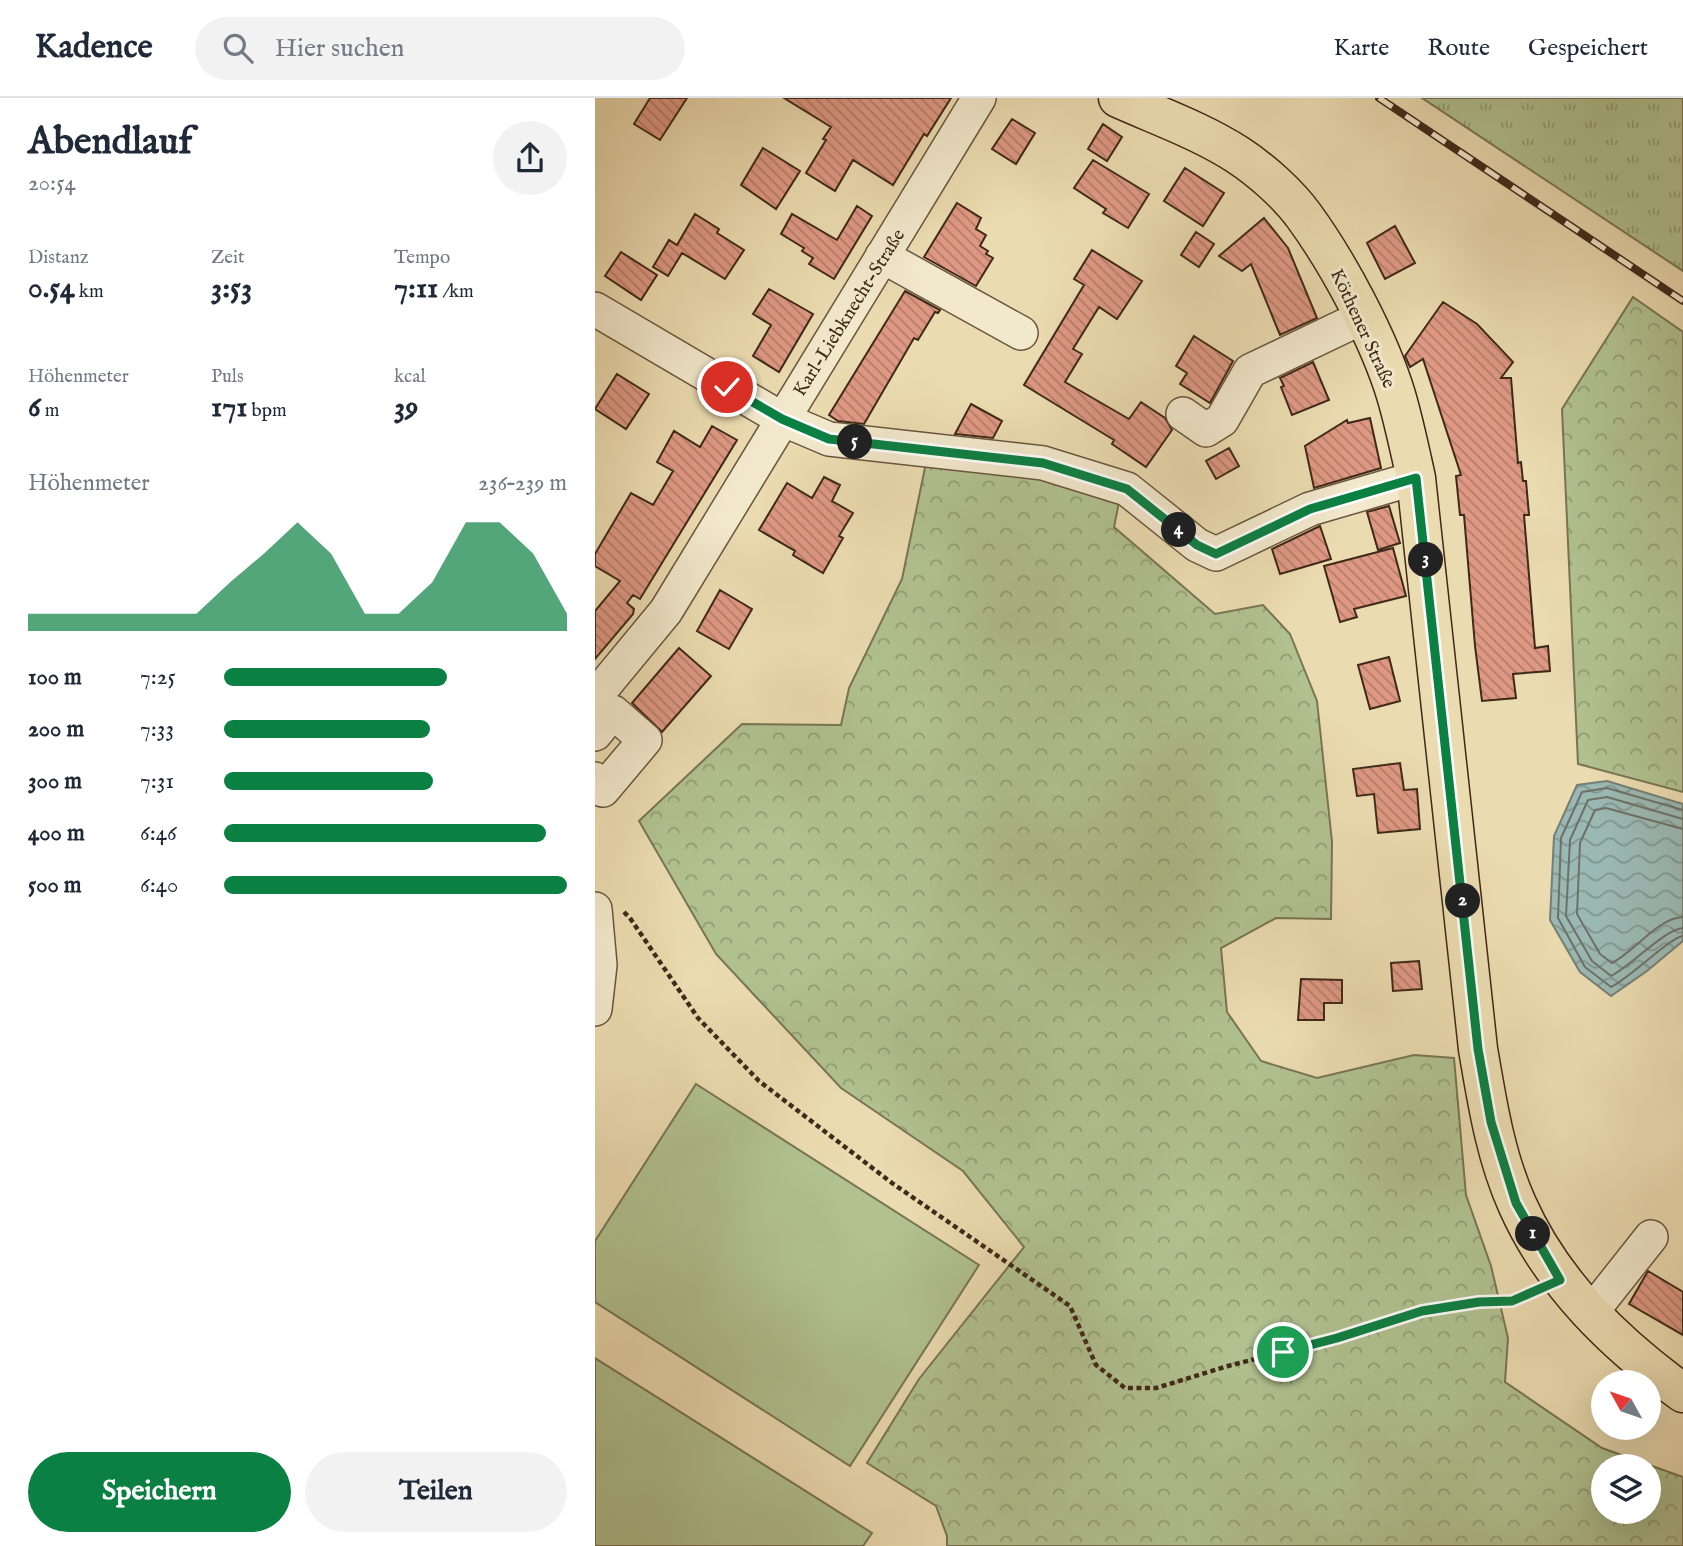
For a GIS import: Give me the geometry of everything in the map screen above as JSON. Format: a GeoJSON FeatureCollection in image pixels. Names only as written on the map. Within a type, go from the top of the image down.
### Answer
{"type":"FeatureCollection","features":[{"type":"Feature","properties":{"kind":"main road","name":"Köthener Straße"},"geometry":{"type":"LineString","coordinates":[[1118,98],[1239,156],[1273,183],[1303,214],[1363,317],[1396,395],[1416,478],[1478,1049],[1491,1122],[1516,1203],[1560,1280],[1600,1325],[1683,1393]]}},
{"type":"Feature","properties":{"kind":"street","name":"Karl-Liebknecht-Straße"},"geometry":{"type":"LineString","coordinates":[[595,697],[666,611],[979,98]]}},
{"type":"Feature","properties":{"kind":"street"},"geometry":{"type":"LineString","coordinates":[[883,256],[1021,333]]}},
{"type":"Feature","properties":{"kind":"street"},"geometry":{"type":"LineString","coordinates":[[595,309],[782,419],[829,439],[1043,463],[1127,489],[1197,545],[1216,554],[1310,509],[1416,478]]}},
{"type":"Feature","properties":{"kind":"street"},"geometry":{"type":"LineString","coordinates":[[1183,414],[1206,430],[1222,420],[1250,370],[1363,317]]}},
{"type":"Feature","properties":{"kind":"street"},"geometry":{"type":"LineString","coordinates":[[595,734],[613,712],[645,740],[603,790],[595,779]]}},
{"type":"Feature","properties":{"kind":"street"},"geometry":{"type":"LineString","coordinates":[[595,1009],[608,909]]}},
{"type":"Feature","properties":{"kind":"street"},"geometry":{"type":"LineString","coordinates":[[1590,1314],[1651,1237]]}},
{"type":"Feature","properties":{"kind":"path"},"geometry":{"type":"LineString","coordinates":[[608,909],[630,918],[698,1018],[759,1081],[893,1183],[1070,1306],[1096,1365],[1125,1388],[1156,1388],[1337,1338],[1422,1311],[1479,1302],[1512,1301],[1560,1280]]}},
{"type":"Feature","properties":{"kind":"green space"},"geometry":{"type":"Polygon","coordinates":[[[1422,98],[1683,98],[1683,271],[1422,98]]]}},
{"type":"Feature","properties":{"kind":"green space"},"geometry":{"type":"Polygon","coordinates":[[[1633,297],[1683,332],[1683,792],[1578,764],[1562,409],[1633,297]]]}},
{"type":"Feature","properties":{"kind":"green space"},"geometry":{"type":"Polygon","coordinates":[[[927,458],[1121,492],[1114,527],[1215,614],[1263,605],[1290,634],[1317,701],[1332,842],[1331,919],[1276,918],[1221,948],[1227,1012],[1261,1061],[1317,1078],[1414,1055],[1454,1058],[1466,1195],[1491,1266],[1508,1338],[1505,1382],[1602,1448],[1619,1454],[1591,1454],[1591,1524],[1661,1524],[1661,1469],[1683,1477],[1683,1546],[947,1546],[947,1536],[936,1506],[867,1463],[919,1379],[1024,1247],[963,1171],[841,1088],[716,954],[639,821],[742,724],[841,725],[849,688],[902,579],[927,458]]]}},
{"type":"Feature","properties":{"kind":"green space"},"geometry":{"type":"Polygon","coordinates":[[[696,1084],[979,1265],[850,1466],[595,1302],[595,1241],[696,1084]]]}},
{"type":"Feature","properties":{"kind":"green space"},"geometry":{"type":"Polygon","coordinates":[[[595,1358],[872,1533],[863,1546],[595,1546],[595,1358]]]}},
{"type":"Feature","properties":{"kind":"water"},"geometry":{"type":"Polygon","coordinates":[[[1607,781],[1683,804],[1683,941],[1611,996],[1580,972],[1550,920],[1554,836],[1577,785],[1607,781]]]}},
{"type":"Feature","properties":{"kind":"building"},"geometry":{"type":"Polygon","coordinates":[[[650,98],[687,98],[660,140],[634,124],[650,98]]]}},
{"type":"Feature","properties":{"kind":"building"},"geometry":{"type":"Polygon","coordinates":[[[784,98],[951,98],[927,136],[924,134],[893,185],[853,160],[835,191],[806,173],[831,127],[784,98]]]}},
{"type":"Feature","properties":{"kind":"building"},"geometry":{"type":"Polygon","coordinates":[[[1012,119],[1035,133],[1016,164],[992,149],[1012,119]]]}},
{"type":"Feature","properties":{"kind":"building"},"geometry":{"type":"Polygon","coordinates":[[[1103,124],[1122,137],[1107,161],[1088,149],[1103,124]]]}},
{"type":"Feature","properties":{"kind":"building"},"geometry":{"type":"Polygon","coordinates":[[[763,148],[800,171],[776,209],[741,185],[763,148]]]}},
{"type":"Feature","properties":{"kind":"building"},"geometry":{"type":"Polygon","coordinates":[[[1093,160],[1149,194],[1128,228],[1103,213],[1106,209],[1074,188],[1093,160]]]}},
{"type":"Feature","properties":{"kind":"building"},"geometry":{"type":"Polygon","coordinates":[[[1185,168],[1224,193],[1203,226],[1164,201],[1185,168]]]}},
{"type":"Feature","properties":{"kind":"building"},"geometry":{"type":"Polygon","coordinates":[[[957,203],[981,218],[976,229],[986,235],[980,246],[993,258],[976,286],[924,257],[957,203]]]}},
{"type":"Feature","properties":{"kind":"building"},"geometry":{"type":"Polygon","coordinates":[[[857,206],[872,216],[834,279],[809,264],[813,258],[802,251],[804,248],[781,234],[792,214],[837,240],[857,206]]]}},
{"type":"Feature","properties":{"kind":"building"},"geometry":{"type":"Polygon","coordinates":[[[695,214],[719,229],[717,233],[744,250],[725,279],[682,253],[668,276],[653,267],[669,240],[677,245],[695,214]]]}},
{"type":"Feature","properties":{"kind":"building"},"geometry":{"type":"Polygon","coordinates":[[[1264,218],[1288,248],[1317,318],[1280,335],[1251,264],[1242,271],[1219,256],[1264,218]]]}},
{"type":"Feature","properties":{"kind":"building"},"geometry":{"type":"Polygon","coordinates":[[[1395,226],[1415,263],[1385,279],[1367,243],[1395,226]]]}},
{"type":"Feature","properties":{"kind":"building"},"geometry":{"type":"Polygon","coordinates":[[[1196,232],[1214,244],[1199,267],[1181,255],[1196,232]]]}},
{"type":"Feature","properties":{"kind":"building"},"geometry":{"type":"Polygon","coordinates":[[[1092,250],[1142,281],[1117,319],[1099,307],[1073,349],[1082,354],[1065,382],[1129,419],[1141,402],[1165,418],[1172,430],[1146,467],[1112,444],[1114,440],[1024,385],[1084,285],[1074,279],[1092,250]]]}},
{"type":"Feature","properties":{"kind":"building"},"geometry":{"type":"Polygon","coordinates":[[[621,252],[657,275],[641,300],[605,276],[621,252]]]}},
{"type":"Feature","properties":{"kind":"building"},"geometry":{"type":"Polygon","coordinates":[[[769,289],[813,314],[779,372],[753,356],[771,325],[753,314],[769,289]]]}},
{"type":"Feature","properties":{"kind":"building"},"geometry":{"type":"Polygon","coordinates":[[[905,291],[940,310],[935,312],[918,340],[914,338],[864,424],[838,421],[829,415],[905,291]]]}},
{"type":"Feature","properties":{"kind":"building"},"geometry":{"type":"Polygon","coordinates":[[[1443,302],[1477,324],[1513,362],[1501,378],[1511,378],[1518,463],[1521,462],[1523,481],[1526,481],[1529,515],[1524,515],[1535,648],[1548,646],[1550,671],[1513,674],[1516,698],[1482,701],[1464,515],[1460,515],[1456,476],[1461,475],[1423,359],[1410,367],[1405,356],[1443,302]]]}},
{"type":"Feature","properties":{"kind":"building"},"geometry":{"type":"Polygon","coordinates":[[[1194,336],[1233,361],[1210,403],[1180,384],[1187,373],[1176,366],[1194,336]]]}},
{"type":"Feature","properties":{"kind":"building"},"geometry":{"type":"Polygon","coordinates":[[[1313,362],[1329,400],[1292,415],[1280,378],[1313,362]]]}},
{"type":"Feature","properties":{"kind":"building"},"geometry":{"type":"Polygon","coordinates":[[[617,374],[649,394],[626,429],[595,409],[617,374]]]}},
{"type":"Feature","properties":{"kind":"building"},"geometry":{"type":"Polygon","coordinates":[[[971,404],[1002,421],[993,438],[955,434],[971,404]]]}},
{"type":"Feature","properties":{"kind":"building"},"geometry":{"type":"Polygon","coordinates":[[[1370,418],[1381,468],[1314,488],[1305,446],[1347,420],[1348,423],[1370,418]]]}},
{"type":"Feature","properties":{"kind":"building"},"geometry":{"type":"Polygon","coordinates":[[[712,426],[737,440],[640,599],[633,595],[627,603],[634,609],[633,614],[595,659],[595,611],[620,581],[595,566],[595,554],[631,493],[653,505],[673,471],[657,462],[674,431],[700,447],[712,426]]]}},
{"type":"Feature","properties":{"kind":"building"},"geometry":{"type":"Polygon","coordinates":[[[1229,448],[1239,466],[1216,479],[1206,461],[1229,448]]]}},
{"type":"Feature","properties":{"kind":"building"},"geometry":{"type":"Polygon","coordinates":[[[824,477],[840,485],[832,501],[853,513],[839,536],[843,538],[823,573],[793,555],[795,551],[759,530],[787,483],[812,498],[824,477]]]}},
{"type":"Feature","properties":{"kind":"building"},"geometry":{"type":"Polygon","coordinates":[[[1389,506],[1400,543],[1378,550],[1367,512],[1389,506]]]}},
{"type":"Feature","properties":{"kind":"building"},"geometry":{"type":"Polygon","coordinates":[[[1320,526],[1331,559],[1280,574],[1272,549],[1320,526]]]}},
{"type":"Feature","properties":{"kind":"building"},"geometry":{"type":"Polygon","coordinates":[[[1393,548],[1406,596],[1354,609],[1357,617],[1340,622],[1324,566],[1393,548]]]}},
{"type":"Feature","properties":{"kind":"building"},"geometry":{"type":"Polygon","coordinates":[[[720,590],[752,609],[729,649],[697,631],[720,590]]]}},
{"type":"Feature","properties":{"kind":"building"},"geometry":{"type":"Polygon","coordinates":[[[679,648],[711,676],[662,732],[632,703],[679,648]]]}},
{"type":"Feature","properties":{"kind":"building"},"geometry":{"type":"Polygon","coordinates":[[[1389,657],[1400,701],[1370,709],[1358,665],[1389,657]]]}},
{"type":"Feature","properties":{"kind":"building"},"geometry":{"type":"Polygon","coordinates":[[[1400,763],[1404,790],[1417,789],[1420,829],[1378,833],[1374,794],[1357,796],[1353,769],[1400,763]]]}},
{"type":"Feature","properties":{"kind":"building"},"geometry":{"type":"Polygon","coordinates":[[[1419,961],[1422,989],[1393,991],[1391,963],[1419,961]]]}},
{"type":"Feature","properties":{"kind":"building"},"geometry":{"type":"Polygon","coordinates":[[[1301,979],[1342,980],[1342,1003],[1324,1003],[1324,1020],[1298,1020],[1301,979]]]}},
{"type":"Feature","properties":{"kind":"building"},"geometry":{"type":"Polygon","coordinates":[[[1648,1271],[1683,1292],[1683,1335],[1629,1304],[1648,1271]]]}},
{"type":"Feature","properties":{"kind":"railway"},"geometry":{"type":"LineString","coordinates":[[1379,98],[1683,301]]}},
{"type":"Feature","properties":{"kind":"route"},"geometry":{"type":"LineString","coordinates":[[727,387],[782,419],[829,439],[1043,463],[1127,489],[1197,545],[1216,554],[1310,509],[1416,478],[1478,1049],[1491,1122],[1516,1203],[1560,1280],[1512,1301],[1479,1302],[1422,1311],[1283,1352]]}}]}
